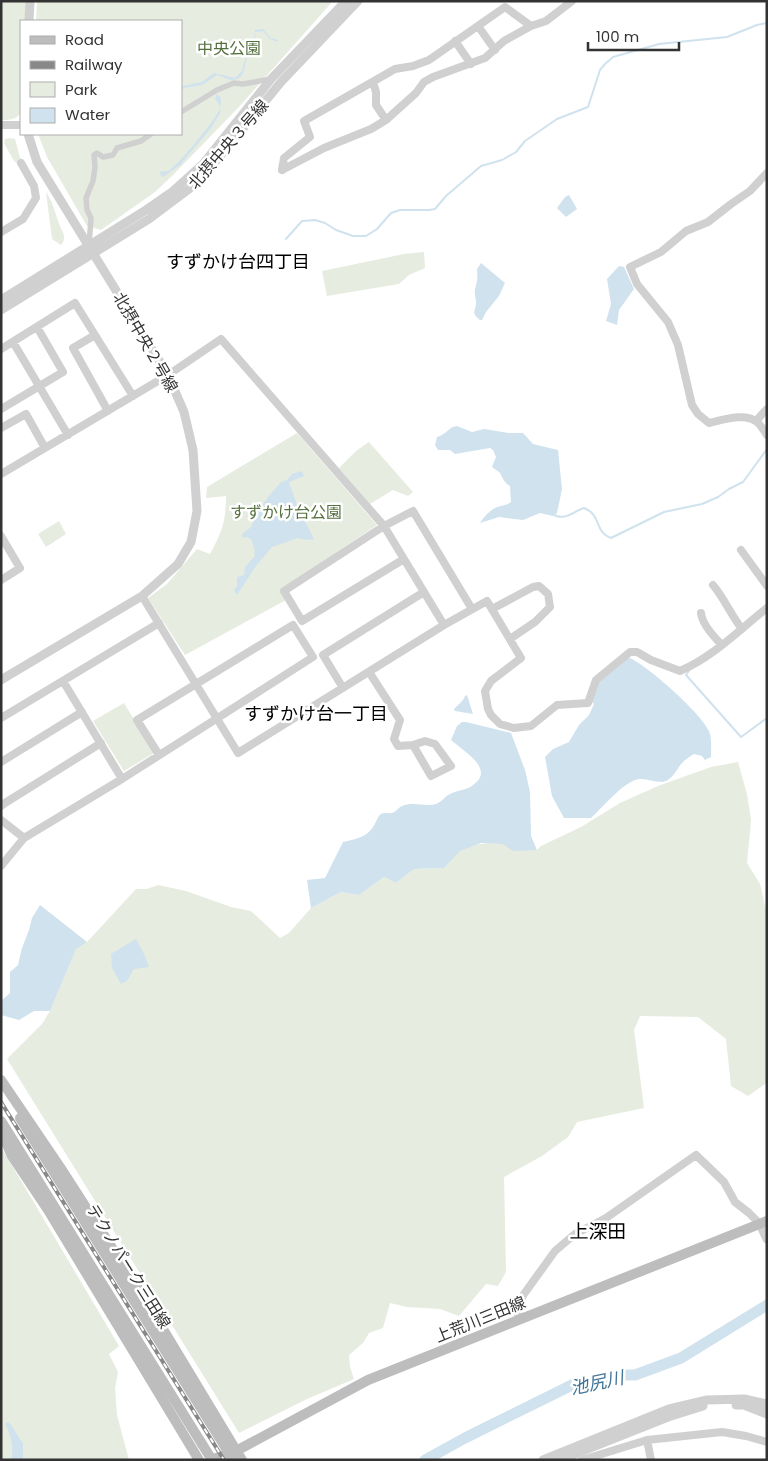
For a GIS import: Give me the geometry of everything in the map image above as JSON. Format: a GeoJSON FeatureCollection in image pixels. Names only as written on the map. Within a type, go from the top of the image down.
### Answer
{"type":"FeatureCollection","features":[{"type":"Feature","properties":{"kind":"main road"},"geometry":{"type":"LineString","coordinates":[[1,1072],[22,1109]]}},
{"type":"Feature","properties":{"kind":"main road"},"geometry":{"type":"LineString","coordinates":[[1,1080],[22,1109],[143,1296],[234,1455],[242,1460]]}},
{"type":"Feature","properties":{"kind":"main road","name":"テクノパーク三田線"},"geometry":{"type":"LineString","coordinates":[[1,1087],[219,1438],[234,1455]]}},
{"type":"Feature","properties":{"kind":"main road","name":"テクノパーク三田線"},"geometry":{"type":"LineString","coordinates":[[1,1121],[212,1460]]}},
{"type":"Feature","properties":{"kind":"main road"},"geometry":{"type":"LineString","coordinates":[[1,1131],[12,1156]]}},
{"type":"Feature","properties":{"kind":"main road"},"geometry":{"type":"LineString","coordinates":[[1,1138],[48,1210],[199,1460]]}},
{"type":"Feature","properties":{"kind":"main road","name":"上荒川三田線"},"geometry":{"type":"LineString","coordinates":[[212,1460],[234,1455],[368,1380],[763,1222]]}},
{"type":"Feature","properties":{"kind":"street"},"geometry":{"type":"LineString","coordinates":[[29,20],[30,1]]}},
{"type":"Feature","properties":{"kind":"street","name":"北摂中央３号線"},"geometry":{"type":"LineString","coordinates":[[1,300],[172,192],[203,164],[271,79],[346,1]]}},
{"type":"Feature","properties":{"kind":"street","name":"北摂中央３号線"},"geometry":{"type":"LineString","coordinates":[[1,310],[149,219],[189,189],[207,172],[281,82],[358,1]]}},
{"type":"Feature","properties":{"kind":"street"},"geometry":{"type":"LineString","coordinates":[[531,26],[504,4],[478,26],[428,60],[412,66],[395,69],[304,121],[310,136],[284,158],[282,170],[324,148],[371,129],[386,120],[416,93],[424,82],[432,77],[485,58],[504,41],[531,26],[546,21],[565,4],[572,1]]}},
{"type":"Feature","properties":{"kind":"street"},"geometry":{"type":"LineString","coordinates":[[478,26],[495,50]]}},
{"type":"Feature","properties":{"kind":"street"},"geometry":{"type":"LineString","coordinates":[[456,42],[471,64]]}},
{"type":"Feature","properties":{"kind":"street"},"geometry":{"type":"LineString","coordinates":[[182,111],[217,90],[234,83],[243,84],[271,79]]}},
{"type":"Feature","properties":{"kind":"street"},"geometry":{"type":"LineString","coordinates":[[372,82],[376,92],[376,105],[386,120]]}},
{"type":"Feature","properties":{"kind":"street"},"geometry":{"type":"LineString","coordinates":[[1,125],[20,125]]}},
{"type":"Feature","properties":{"kind":"street","name":"北摂中央２号線"},"geometry":{"type":"LineString","coordinates":[[1,680],[142,596],[178,564],[191,542],[196,511],[193,450],[184,412],[168,375],[37,162],[28,135]]}},
{"type":"Feature","properties":{"kind":"street"},"geometry":{"type":"LineString","coordinates":[[89,246],[91,218],[87,210],[86,198],[93,181],[94,155],[97,153],[103,157],[109,157],[113,155],[117,148],[140,141],[150,135]]}},
{"type":"Feature","properties":{"kind":"street"},"geometry":{"type":"LineString","coordinates":[[1,232],[23,219],[36,198],[34,186],[21,163]]}},
{"type":"Feature","properties":{"kind":"street"},"geometry":{"type":"LineString","coordinates":[[767,173],[750,191],[708,222],[686,231],[661,252],[630,267],[637,284],[668,322],[678,345],[692,404],[698,414],[710,422],[743,418],[756,421],[767,435]]}},
{"type":"Feature","properties":{"kind":"street"},"geometry":{"type":"LineString","coordinates":[[1,349],[76,303],[133,396]]}},
{"type":"Feature","properties":{"kind":"street"},"geometry":{"type":"LineString","coordinates":[[1,409],[63,372],[36,327]]}},
{"type":"Feature","properties":{"kind":"street"},"geometry":{"type":"LineString","coordinates":[[95,334],[73,348],[108,411]]}},
{"type":"Feature","properties":{"kind":"street"},"geometry":{"type":"LineString","coordinates":[[2,471],[45,448],[168,375],[221,339],[384,526],[444,626]]}},
{"type":"Feature","properties":{"kind":"street"},"geometry":{"type":"LineString","coordinates":[[13,342],[68,434]]}},
{"type":"Feature","properties":{"kind":"street"},"geometry":{"type":"LineString","coordinates":[[756,421],[767,409]]}},
{"type":"Feature","properties":{"kind":"street"},"geometry":{"type":"LineString","coordinates":[[1,428],[26,414],[45,448]]}},
{"type":"Feature","properties":{"kind":"street"},"geometry":{"type":"LineString","coordinates":[[404,559],[302,621],[284,591],[384,526],[413,511],[472,609]]}},
{"type":"Feature","properties":{"kind":"street"},"geometry":{"type":"LineString","coordinates":[[1,536],[20,568],[1,580]]}},
{"type":"Feature","properties":{"kind":"street"},"geometry":{"type":"LineString","coordinates":[[741,550],[767,586]]}},
{"type":"Feature","properties":{"kind":"street"},"geometry":{"type":"LineString","coordinates":[[712,585],[720,593],[733,618],[742,629]]}},
{"type":"Feature","properties":{"kind":"street"},"geometry":{"type":"LineString","coordinates":[[492,609],[533,587],[539,586],[548,594],[550,606],[535,622],[510,639]]}},
{"type":"Feature","properties":{"kind":"street"},"geometry":{"type":"LineString","coordinates":[[343,688],[323,654],[424,592]]}},
{"type":"Feature","properties":{"kind":"street"},"geometry":{"type":"LineString","coordinates":[[142,596],[238,753],[487,601],[521,658],[491,681],[485,691],[488,709],[500,724],[514,728],[531,726],[557,705],[588,703],[596,680],[630,652],[637,652],[651,660],[680,671],[694,665],[767,608]]}},
{"type":"Feature","properties":{"kind":"street"},"geometry":{"type":"LineString","coordinates":[[701,613],[711,632],[722,644]]}},
{"type":"Feature","properties":{"kind":"street"},"geometry":{"type":"LineString","coordinates":[[1,718],[159,623]]}},
{"type":"Feature","properties":{"kind":"street"},"geometry":{"type":"LineString","coordinates":[[1,866],[24,838],[122,779],[160,755],[217,719],[313,657],[293,626],[136,720],[160,755]]}},
{"type":"Feature","properties":{"kind":"street"},"geometry":{"type":"LineString","coordinates":[[369,672],[400,720],[394,739],[398,746],[413,746],[425,741],[435,744],[451,766],[431,776],[413,746]]}},
{"type":"Feature","properties":{"kind":"street"},"geometry":{"type":"LineString","coordinates":[[63,681],[122,779]]}},
{"type":"Feature","properties":{"kind":"street"},"geometry":{"type":"LineString","coordinates":[[1,762],[82,712]]}},
{"type":"Feature","properties":{"kind":"street"},"geometry":{"type":"LineString","coordinates":[[1,806],[101,744]]}},
{"type":"Feature","properties":{"kind":"street"},"geometry":{"type":"LineString","coordinates":[[1,820],[24,838]]}},
{"type":"Feature","properties":{"kind":"street"},"geometry":{"type":"LineString","coordinates":[[523,1318],[515,1311],[524,1294],[554,1251],[575,1234],[606,1218],[696,1155],[724,1182],[735,1202],[763,1222],[767,1239]]}},
{"type":"Feature","properties":{"kind":"street"},"geometry":{"type":"LineString","coordinates":[[543,1460],[670,1409],[708,1400],[744,1399],[767,1404]]}},
{"type":"Feature","properties":{"kind":"street"},"geometry":{"type":"LineString","coordinates":[[560,1460],[707,1405],[744,1405],[767,1414]]}},
{"type":"Feature","properties":{"kind":"street"},"geometry":{"type":"LineString","coordinates":[[582,1460],[647,1440],[722,1432],[767,1442]]}},
{"type":"Feature","properties":{"kind":"street"},"geometry":{"type":"LineString","coordinates":[[647,1440],[651,1460]]}},
{"type":"Feature","properties":{"kind":"green space"},"geometry":{"type":"Polygon","coordinates":[[[1,1],[26,1],[25,20],[20,20],[20,114],[15,118],[1,120],[1,1]]]}},
{"type":"Feature","properties":{"kind":"green space","name":"中央公園"},"geometry":{"type":"Polygon","coordinates":[[[37,1],[333,1],[237,109],[172,176],[155,192],[101,230],[87,226],[47,157],[38,135],[182,135],[182,20],[36,20],[37,1]]]}},
{"type":"Feature","properties":{"kind":"green space"},"geometry":{"type":"Polygon","coordinates":[[[5,139],[15,139],[21,161],[17,163],[4,143],[5,139]]]}},
{"type":"Feature","properties":{"kind":"green space"},"geometry":{"type":"Polygon","coordinates":[[[46,192],[64,234],[64,240],[61,245],[52,239],[46,192]]]}},
{"type":"Feature","properties":{"kind":"green space"},"geometry":{"type":"Polygon","coordinates":[[[424,252],[425,268],[409,275],[399,284],[327,296],[322,271],[404,254],[424,252]]]}},
{"type":"Feature","properties":{"kind":"green space","name":"すずかけ台公園"},"geometry":{"type":"Polygon","coordinates":[[[297,433],[377,525],[280,590],[286,600],[185,655],[148,598],[167,584],[197,549],[210,554],[218,539],[225,513],[226,496],[206,498],[207,487],[297,433]]]}},
{"type":"Feature","properties":{"kind":"green space"},"geometry":{"type":"Polygon","coordinates":[[[369,442],[413,492],[408,496],[393,490],[370,504],[339,468],[356,451],[369,442]]]}},
{"type":"Feature","properties":{"kind":"green space"},"geometry":{"type":"Polygon","coordinates":[[[59,521],[66,534],[46,547],[38,534],[59,521]]]}},
{"type":"Feature","properties":{"kind":"green space"},"geometry":{"type":"Polygon","coordinates":[[[124,703],[154,753],[124,771],[93,721],[124,703]]]}},
{"type":"Feature","properties":{"kind":"green space"},"geometry":{"type":"Polygon","coordinates":[[[738,762],[747,794],[751,820],[747,863],[760,884],[767,914],[767,1085],[765,1084],[748,1096],[731,1086],[726,1039],[698,1017],[640,1016],[634,1030],[644,1108],[577,1122],[568,1137],[542,1156],[504,1177],[506,1272],[498,1286],[486,1284],[459,1316],[440,1309],[407,1307],[390,1303],[383,1328],[369,1333],[363,1343],[349,1355],[354,1379],[307,1399],[239,1433],[7,1059],[42,1024],[50,1011],[76,948],[87,942],[136,889],[147,889],[158,885],[186,891],[231,907],[251,911],[280,938],[289,933],[311,908],[341,892],[359,895],[384,877],[396,883],[414,869],[444,868],[460,851],[478,844],[498,843],[537,850],[541,846],[581,827],[620,803],[658,786],[711,767],[738,762]]]}},
{"type":"Feature","properties":{"kind":"green space"},"geometry":{"type":"Polygon","coordinates":[[[1,1147],[119,1346],[109,1354],[118,1372],[115,1388],[117,1415],[129,1460],[1,1460],[1,1147]]]}},
{"type":"Feature","properties":{"kind":"water"},"geometry":{"type":"Polygon","coordinates":[[[263,29],[271,38],[278,40],[278,42],[270,39],[263,31],[255,32],[254,43],[240,77],[231,80],[217,75],[202,85],[182,90],[182,86],[202,82],[214,73],[235,78],[242,71],[246,56],[254,42],[255,30],[263,29]]]}},
{"type":"Feature","properties":{"kind":"water"},"geometry":{"type":"Polygon","coordinates":[[[217,94],[221,98],[220,113],[211,128],[180,165],[163,177],[161,176],[160,172],[168,171],[172,168],[205,131],[218,113],[220,108],[215,99],[217,94]]]}},
{"type":"Feature","properties":{"kind":"water"},"geometry":{"type":"Polygon","coordinates":[[[569,195],[577,209],[566,217],[557,208],[565,197],[569,195]]]}},
{"type":"Feature","properties":{"kind":"water"},"geometry":{"type":"Polygon","coordinates":[[[481,263],[505,283],[499,296],[482,320],[480,320],[474,312],[477,269],[481,263]]]}},
{"type":"Feature","properties":{"kind":"water"},"geometry":{"type":"Polygon","coordinates":[[[619,266],[624,267],[634,289],[619,310],[617,325],[606,321],[611,304],[607,279],[619,266]]]}},
{"type":"Feature","properties":{"kind":"water"},"geometry":{"type":"Polygon","coordinates":[[[457,426],[472,432],[484,429],[523,433],[533,444],[558,450],[562,489],[557,513],[553,516],[540,513],[523,520],[499,517],[480,523],[493,509],[511,502],[510,486],[504,481],[499,472],[492,467],[496,457],[490,448],[455,454],[450,450],[438,450],[435,445],[437,437],[457,426]]]}},
{"type":"Feature","properties":{"kind":"water"},"geometry":{"type":"Polygon","coordinates":[[[302,471],[304,476],[289,482],[297,505],[314,539],[298,538],[272,547],[256,566],[237,595],[234,590],[237,586],[237,577],[244,575],[245,567],[255,556],[251,539],[243,538],[242,534],[251,527],[260,508],[281,482],[287,480],[292,474],[302,471]]]}},
{"type":"Feature","properties":{"kind":"water"},"geometry":{"type":"Polygon","coordinates":[[[630,658],[673,691],[696,713],[709,731],[711,757],[705,760],[702,756],[694,754],[684,761],[666,781],[639,779],[627,784],[591,818],[564,818],[552,796],[545,757],[553,749],[569,742],[579,725],[589,715],[594,704],[590,700],[598,682],[625,659],[630,658]]]}},
{"type":"Feature","properties":{"kind":"water"},"geometry":{"type":"Polygon","coordinates":[[[467,695],[473,714],[455,711],[454,709],[467,695]]]}},
{"type":"Feature","properties":{"kind":"water"},"geometry":{"type":"Polygon","coordinates":[[[462,722],[511,733],[525,770],[530,792],[531,836],[537,850],[513,851],[503,844],[481,843],[460,851],[444,868],[414,869],[396,883],[384,877],[359,895],[341,892],[311,908],[307,880],[325,878],[343,842],[360,838],[367,834],[381,814],[391,813],[406,805],[436,804],[450,794],[471,787],[479,779],[481,773],[475,761],[451,740],[457,726],[462,722]]]}},
{"type":"Feature","properties":{"kind":"water"},"geometry":{"type":"Polygon","coordinates":[[[40,905],[87,942],[76,949],[50,1011],[34,1011],[19,1020],[1,1015],[1,1001],[10,993],[10,972],[18,965],[32,918],[40,905]]]}},
{"type":"Feature","properties":{"kind":"water"},"geometry":{"type":"Polygon","coordinates":[[[136,939],[149,967],[134,969],[127,981],[121,984],[112,968],[111,954],[136,939]]]}},
{"type":"Feature","properties":{"kind":"water"},"geometry":{"type":"Polygon","coordinates":[[[8,1422],[23,1443],[23,1460],[11,1460],[11,1442],[5,1424],[8,1422]]]}},
{"type":"Feature","properties":{"kind":"waterway"},"geometry":{"type":"LineString","coordinates":[[286,239],[302,221],[315,220],[353,236],[366,236],[377,229],[391,213],[400,210],[435,209],[446,196],[481,166],[502,160],[516,152],[525,141],[557,119],[588,107],[600,70],[613,57],[659,44],[727,37],[767,23]]}},
{"type":"Feature","properties":{"kind":"waterway"},"geometry":{"type":"LineString","coordinates":[[554,515],[562,517],[584,508],[590,511],[602,532],[611,538],[664,512],[702,504],[718,497],[743,482],[767,449]]}},
{"type":"Feature","properties":{"kind":"waterway"},"geometry":{"type":"LineString","coordinates":[[689,671],[686,675],[741,737],[767,718]]}},
{"type":"Feature","properties":{"kind":"waterway","name":"池尻川"},"geometry":{"type":"LineString","coordinates":[[425,1460],[574,1384],[607,1383],[621,1375],[635,1375],[681,1358],[767,1305]]}},
{"type":"Feature","properties":{"kind":"railway"},"geometry":{"type":"LineString","coordinates":[[1,1102],[224,1460]]}},
{"type":"Feature","properties":{"kind":"district","name":"すずかけ台四丁目"},"geometry":{"type":"Point","coordinates":[238,262]}},
{"type":"Feature","properties":{"kind":"district","name":"すずかけ台一丁目"},"geometry":{"type":"Point","coordinates":[316,714]}},
{"type":"Feature","properties":{"kind":"district","name":"上深田"},"geometry":{"type":"Point","coordinates":[598,1231]}}]}
